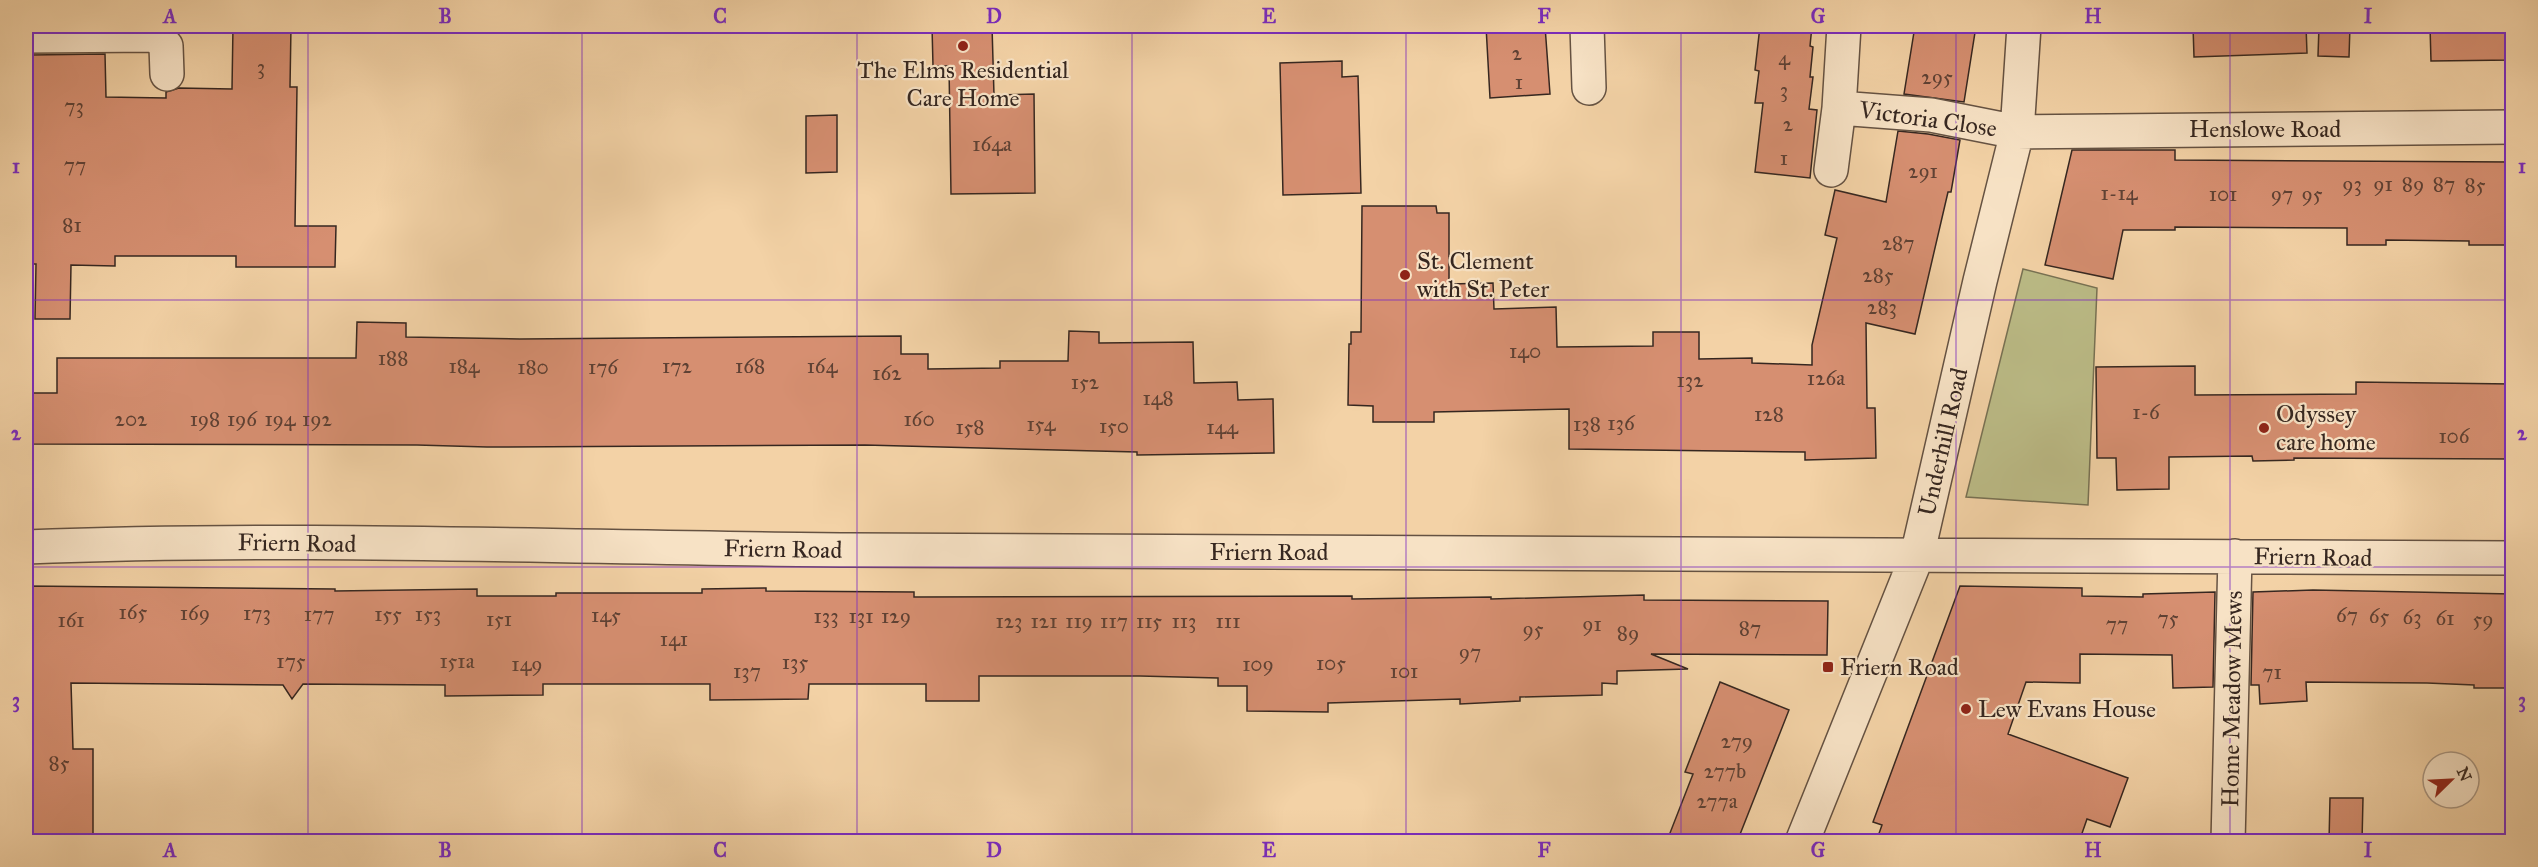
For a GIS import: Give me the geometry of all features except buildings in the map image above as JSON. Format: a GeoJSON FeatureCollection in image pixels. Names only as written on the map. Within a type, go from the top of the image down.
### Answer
{"type":"FeatureCollection","features":[{"type":"Feature","properties":{"kind":"street"},"geometry":{"type":"LineString","coordinates":[[1587,26],[1589,88]]}},
{"type":"Feature","properties":{"kind":"street","name":"Victoria Close"},"geometry":{"type":"LineString","coordinates":[[1831,170],[1839,108],[1844,26]]}},
{"type":"Feature","properties":{"kind":"street","name":"Underhill Road"},"geometry":{"type":"LineString","coordinates":[[1802,842],[1917,556],[1977,292],[2017,132],[2024,26]]}},
{"type":"Feature","properties":{"kind":"street"},"geometry":{"type":"LineString","coordinates":[[26,36],[156,36],[166,46],[167,74]]}},
{"type":"Feature","properties":{"kind":"street","name":"Victoria Close"},"geometry":{"type":"LineString","coordinates":[[1839,108],[1931,115],[2017,132]]}},
{"type":"Feature","properties":{"kind":"street","name":"Henslowe Road"},"geometry":{"type":"LineString","coordinates":[[2017,132],[2512,127]]}},
{"type":"Feature","properties":{"kind":"street","name":"Friern Road"},"geometry":{"type":"LineString","coordinates":[[26,547],[171,541],[839,549],[2512,558]]}},
{"type":"Feature","properties":{"kind":"street","name":"Home Meadow Mews"},"geometry":{"type":"LineString","coordinates":[[2228,842],[2235,556]]}},
{"type":"Feature","properties":{"kind":"green space"},"geometry":{"type":"Polygon","coordinates":[[[2023,269],[2097,288],[2088,505],[1966,497],[2023,269]]]}},
{"type":"Feature","properties":{"kind":"place","name":"The Elms Residential Care Home"},"geometry":{"type":"Point","coordinates":[963,46]}},
{"type":"Feature","properties":{"kind":"place","name":"St. Clement with St. Peter"},"geometry":{"type":"Point","coordinates":[1405,275]}},
{"type":"Feature","properties":{"kind":"place","name":"Odyssey care home"},"geometry":{"type":"Point","coordinates":[2264,428]}},
{"type":"Feature","properties":{"kind":"place","name":"Friern Road"},"geometry":{"type":"Point","coordinates":[1828,667]}},
{"type":"Feature","properties":{"kind":"place","name":"Lew Evans House"},"geometry":{"type":"Point","coordinates":[1966,709]}}]}
